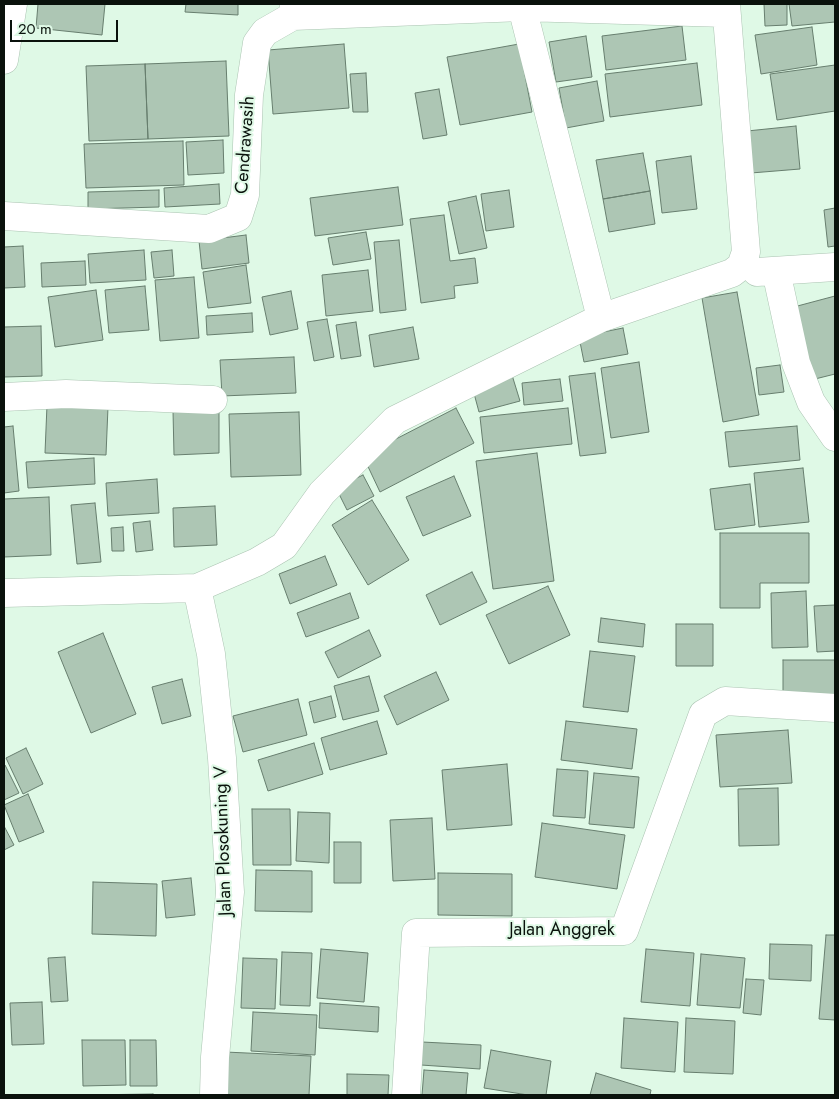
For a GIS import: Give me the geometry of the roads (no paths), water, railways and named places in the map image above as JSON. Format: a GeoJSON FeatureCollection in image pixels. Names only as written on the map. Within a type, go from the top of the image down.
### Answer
{"type":"FeatureCollection","features":[{"type":"Feature","properties":{"kind":"street"},"geometry":{"type":"LineString","coordinates":[[4,60],[13,4]]}},
{"type":"Feature","properties":{"kind":"street"},"geometry":{"type":"LineString","coordinates":[[522,7],[601,318]]}},
{"type":"Feature","properties":{"kind":"street"},"geometry":{"type":"LineString","coordinates":[[293,10],[522,7],[726,8],[746,252],[741,266],[732,273]]}},
{"type":"Feature","properties":{"kind":"street","name":"Cendrawasih"},"geometry":{"type":"LineString","coordinates":[[4,216],[209,229],[238,217],[245,195],[249,95],[257,43],[265,32],[293,10]]}},
{"type":"Feature","properties":{"kind":"street"},"geometry":{"type":"LineString","coordinates":[[4,593],[197,588],[257,562],[284,546],[322,493],[395,420],[601,318],[732,273],[835,267]]}},
{"type":"Feature","properties":{"kind":"street"},"geometry":{"type":"LineString","coordinates":[[776,271],[796,363],[811,402],[835,437]]}},
{"type":"Feature","properties":{"kind":"street"},"geometry":{"type":"LineString","coordinates":[[4,397],[66,394],[213,400]]}},
{"type":"Feature","properties":{"kind":"street","name":"Jalan Plosokuning V"},"geometry":{"type":"LineString","coordinates":[[197,588],[211,654],[222,758],[230,892],[214,1095]]}},
{"type":"Feature","properties":{"kind":"street","name":"Jalan Anggrek"},"geometry":{"type":"LineString","coordinates":[[406,1095],[416,933],[624,931],[703,714],[724,701],[835,708]]}}]}
